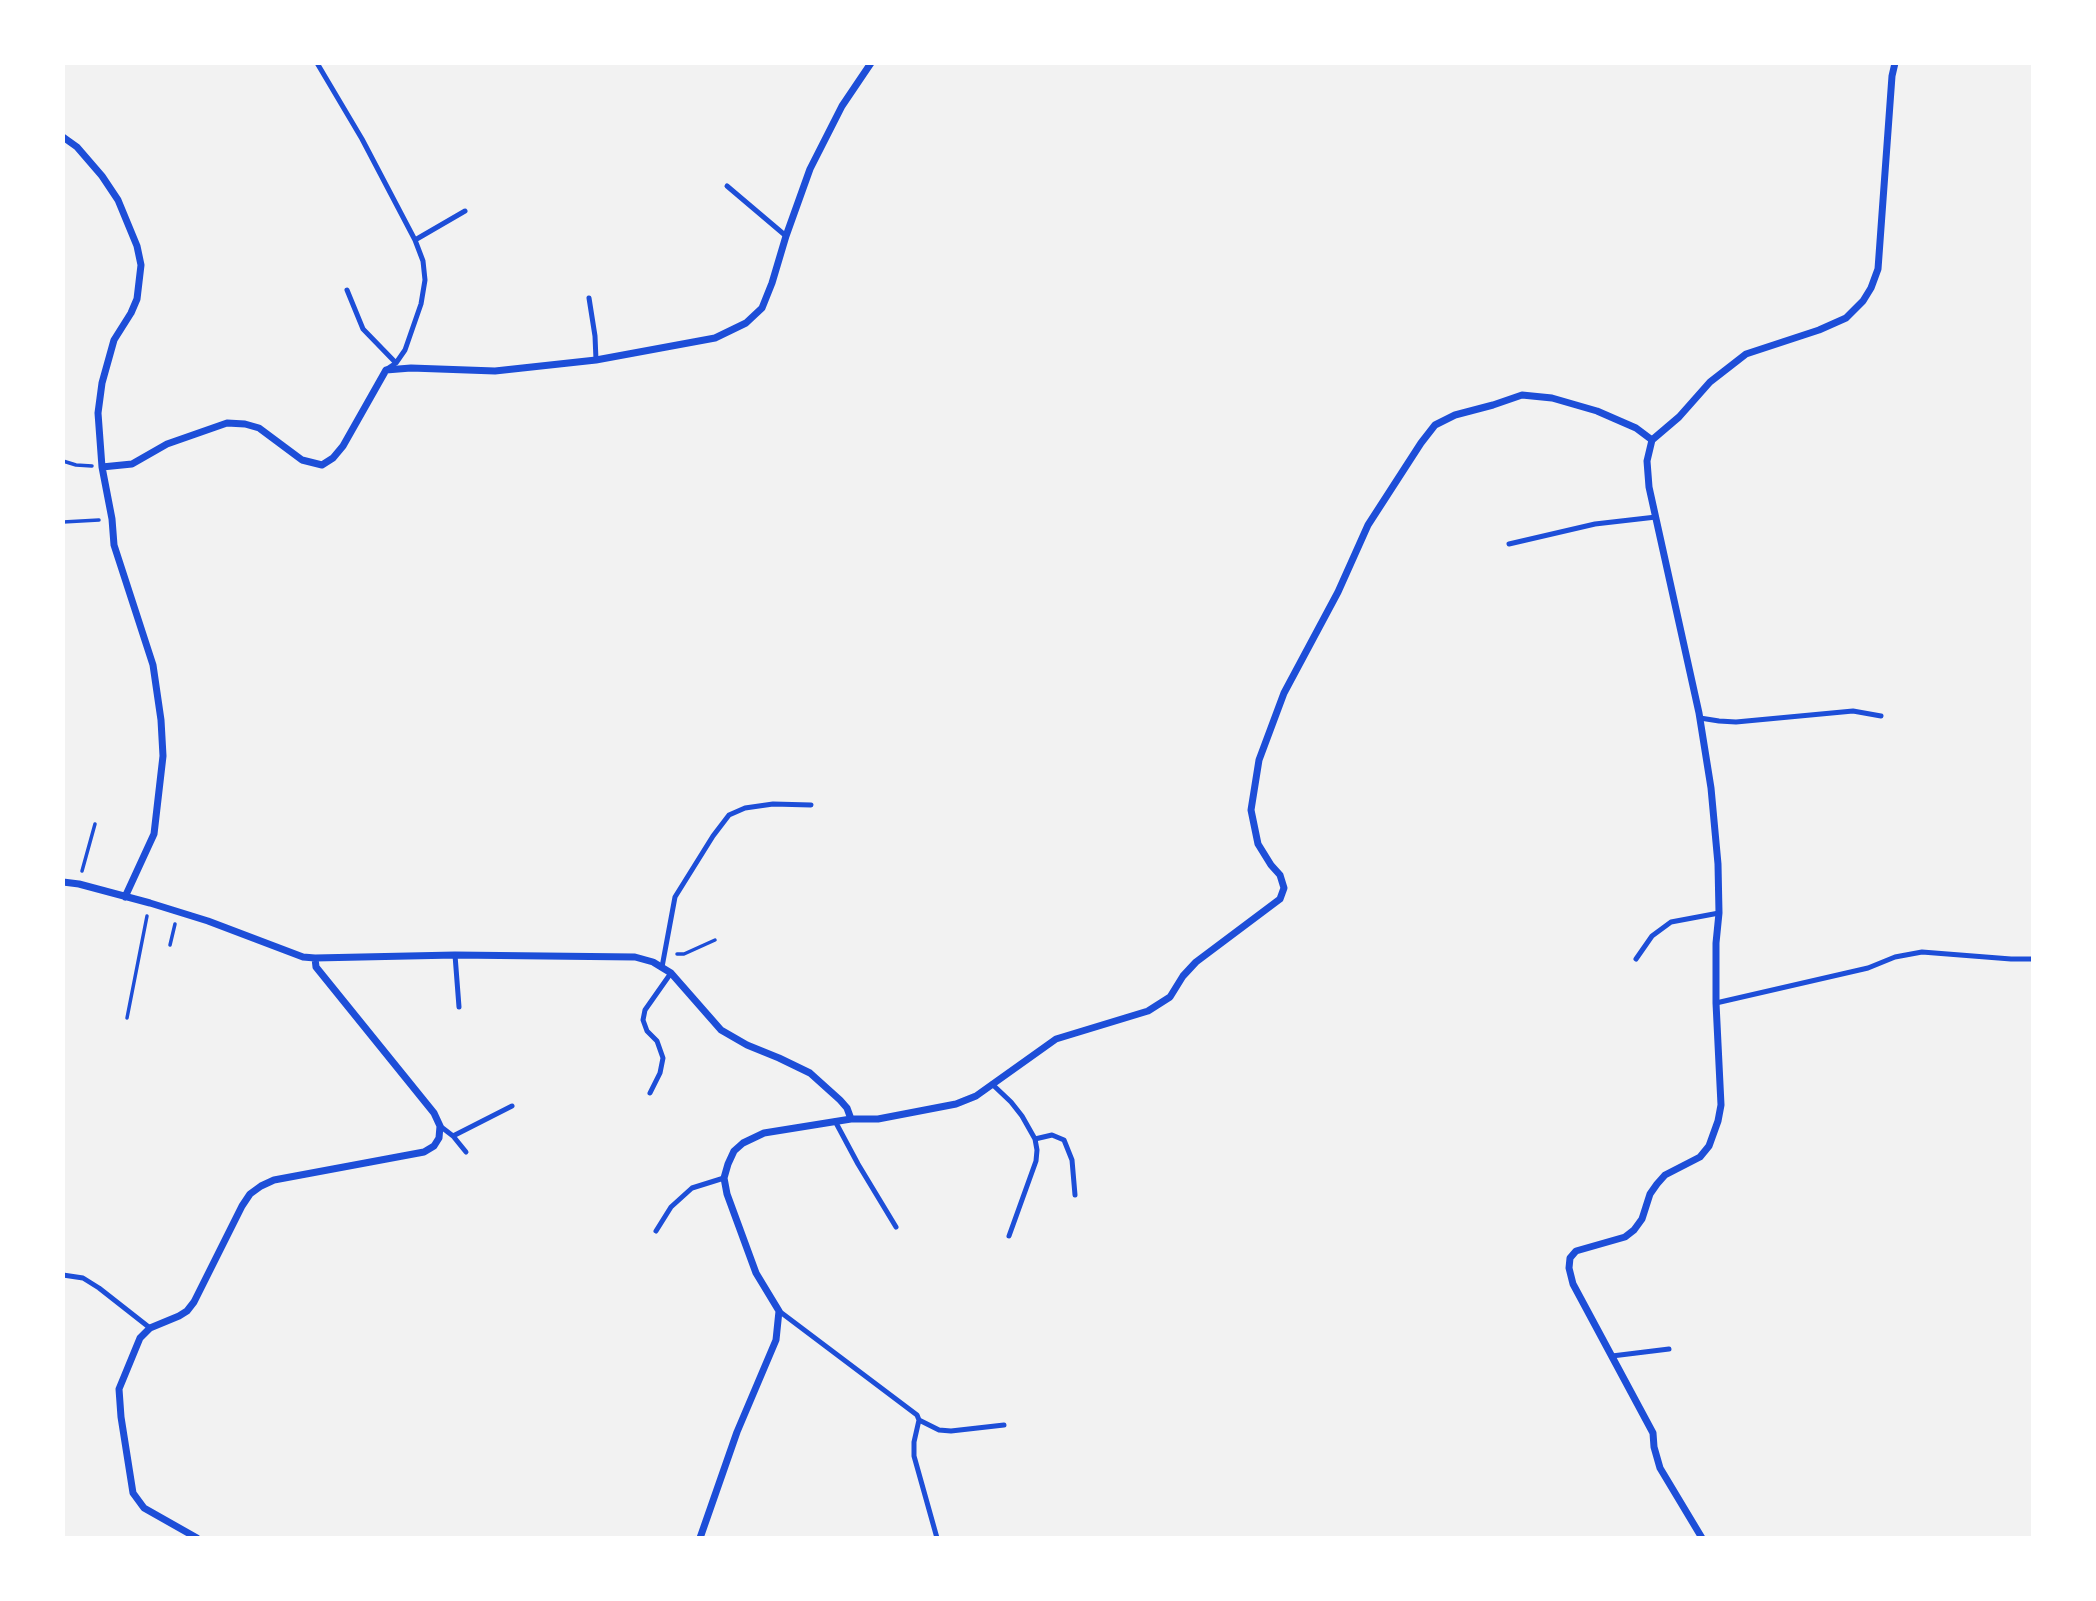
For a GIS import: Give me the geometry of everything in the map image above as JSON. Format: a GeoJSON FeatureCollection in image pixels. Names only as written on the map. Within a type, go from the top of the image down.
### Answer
{"type":"FeatureCollection","features":[{"type":"Feature","properties":{"kind":"street"},"geometry":{"type":"LineString","coordinates":[[102,467],[132,464],[167,444],[227,423],[259,428],[302,460],[322,465],[333,458],[343,446],[386,370],[411,368],[495,371],[596,360],[715,338],[746,323],[762,308],[810,169],[842,106],[872,63]]}},
{"type":"Feature","properties":{"kind":"street"},"geometry":{"type":"LineString","coordinates":[[1702,1538],[1660,1468],[1653,1433],[1573,1284],[1569,1268],[1570,1258],[1576,1251],[1625,1237],[1634,1230],[1642,1219],[1650,1195],[1665,1175],[1700,1157],[1709,1146],[1721,1105],[1716,1003],[1719,913],[1716,838],[1700,718],[1649,487],[1647,461],[1652,440],[1679,417],[1710,382],[1746,354],[1819,330],[1846,318],[1863,301],[1878,270],[1895,63]]}},
{"type":"Feature","properties":{"kind":"street"},"geometry":{"type":"LineString","coordinates":[[63,137],[77,147],[118,200],[137,246],[141,265],[137,299],[114,340],[102,383],[98,413],[102,467],[114,545],[153,665],[161,720],[163,756],[154,834],[125,897]]}},
{"type":"Feature","properties":{"kind":"street"},"geometry":{"type":"LineString","coordinates":[[700,1538],[737,1432],[776,1340],[779,1311],[756,1273],[727,1194],[724,1178],[734,1151],[764,1132],[851,1119],[878,1119],[956,1104],[976,1096],[1056,1039],[1148,1011],[1170,997],[1196,962],[1280,899],[1284,888],[1280,875],[1258,844],[1251,810],[1259,760],[1284,693],[1338,592],[1368,525],[1435,425],[1455,415],[1522,395],[1552,398],[1597,411],[1636,428],[1652,440]]}},
{"type":"Feature","properties":{"kind":"street"},"geometry":{"type":"LineString","coordinates":[[63,882],[150,903],[208,921],[303,957],[635,957],[653,962],[671,973],[721,1030],[747,1045],[810,1073],[840,1100],[851,1119]]}},
{"type":"Feature","properties":{"kind":"street"},"geometry":{"type":"LineString","coordinates":[[197,1538],[144,1507],[133,1493],[119,1389],[140,1338],[150,1328],[179,1317],[187,1311],[242,1206],[250,1194],[261,1186],[274,1180],[424,1152],[434,1146],[439,1138],[440,1126],[434,1113],[316,967],[315,958]]}},
{"type":"Feature","properties":{"kind":"lane"},"geometry":{"type":"LineString","coordinates":[[317,63],[362,139],[415,240],[423,261],[425,280],[421,304],[405,350],[396,363],[386,370]]}},
{"type":"Feature","properties":{"kind":"lane"},"geometry":{"type":"LineString","coordinates":[[727,186],[786,236]]}},
{"type":"Feature","properties":{"kind":"lane"},"geometry":{"type":"LineString","coordinates":[[415,240],[465,211]]}},
{"type":"Feature","properties":{"kind":"lane"},"geometry":{"type":"LineString","coordinates":[[347,290],[363,329],[396,363]]}},
{"type":"Feature","properties":{"kind":"lane"},"geometry":{"type":"LineString","coordinates":[[589,298],[596,336],[596,360]]}},
{"type":"Feature","properties":{"kind":"lane"},"geometry":{"type":"LineString","coordinates":[[1509,544],[1595,524],[1656,517]]}},
{"type":"Feature","properties":{"kind":"lane"},"geometry":{"type":"LineString","coordinates":[[1700,718],[1736,722],[1853,711],[1881,716]]}},
{"type":"Feature","properties":{"kind":"lane"},"geometry":{"type":"LineString","coordinates":[[662,967],[676,897],[729,815],[745,808],[811,806]]}},
{"type":"Feature","properties":{"kind":"lane"},"geometry":{"type":"LineString","coordinates":[[1636,959],[1652,936],[1671,922],[1719,913]]}},
{"type":"Feature","properties":{"kind":"lane"},"geometry":{"type":"LineString","coordinates":[[1716,1003],[1868,968],[1895,957],[1922,952],[2033,959]]}},
{"type":"Feature","properties":{"kind":"lane"},"geometry":{"type":"LineString","coordinates":[[456,955],[459,1007]]}},
{"type":"Feature","properties":{"kind":"lane"},"geometry":{"type":"LineString","coordinates":[[650,1093],[660,1073],[663,1058],[657,1041],[647,1031],[643,1020],[645,1010],[671,973]]}},
{"type":"Feature","properties":{"kind":"lane"},"geometry":{"type":"LineString","coordinates":[[992,1084],[1022,1116],[1035,1139],[1037,1150],[1036,1161],[1009,1236]]}},
{"type":"Feature","properties":{"kind":"lane"},"geometry":{"type":"LineString","coordinates":[[453,1136],[512,1105]]}},
{"type":"Feature","properties":{"kind":"lane"},"geometry":{"type":"LineString","coordinates":[[835,1121],[896,1227]]}},
{"type":"Feature","properties":{"kind":"lane"},"geometry":{"type":"LineString","coordinates":[[440,1126],[453,1136],[466,1152]]}},
{"type":"Feature","properties":{"kind":"lane"},"geometry":{"type":"LineString","coordinates":[[1035,1139],[1052,1135],[1064,1140],[1072,1160],[1075,1195]]}},
{"type":"Feature","properties":{"kind":"lane"},"geometry":{"type":"LineString","coordinates":[[656,1231],[671,1207],[692,1188],[724,1178]]}},
{"type":"Feature","properties":{"kind":"lane"},"geometry":{"type":"LineString","coordinates":[[63,1275],[83,1279],[99,1288],[150,1328]]}},
{"type":"Feature","properties":{"kind":"lane"},"geometry":{"type":"LineString","coordinates":[[779,1311],[913,1410],[919,1420],[939,1430],[951,1432],[1004,1425]]}},
{"type":"Feature","properties":{"kind":"lane"},"geometry":{"type":"LineString","coordinates":[[1612,1356],[1669,1349]]}},
{"type":"Feature","properties":{"kind":"lane"},"geometry":{"type":"LineString","coordinates":[[919,1420],[914,1456],[937,1538]]}},
{"type":"Feature","properties":{"kind":"path"},"geometry":{"type":"LineString","coordinates":[[63,461],[76,466],[102,467]]}},
{"type":"Feature","properties":{"kind":"path"},"geometry":{"type":"LineString","coordinates":[[63,522],[112,519]]}},
{"type":"Feature","properties":{"kind":"path"},"geometry":{"type":"LineString","coordinates":[[79,884],[95,824]]}},
{"type":"Feature","properties":{"kind":"path"},"geometry":{"type":"LineString","coordinates":[[127,1018],[150,903]]}},
{"type":"Feature","properties":{"kind":"path"},"geometry":{"type":"LineString","coordinates":[[170,945],[178,912]]}},
{"type":"Feature","properties":{"kind":"path"},"geometry":{"type":"LineString","coordinates":[[664,954],[684,954],[715,940]]}}]}
